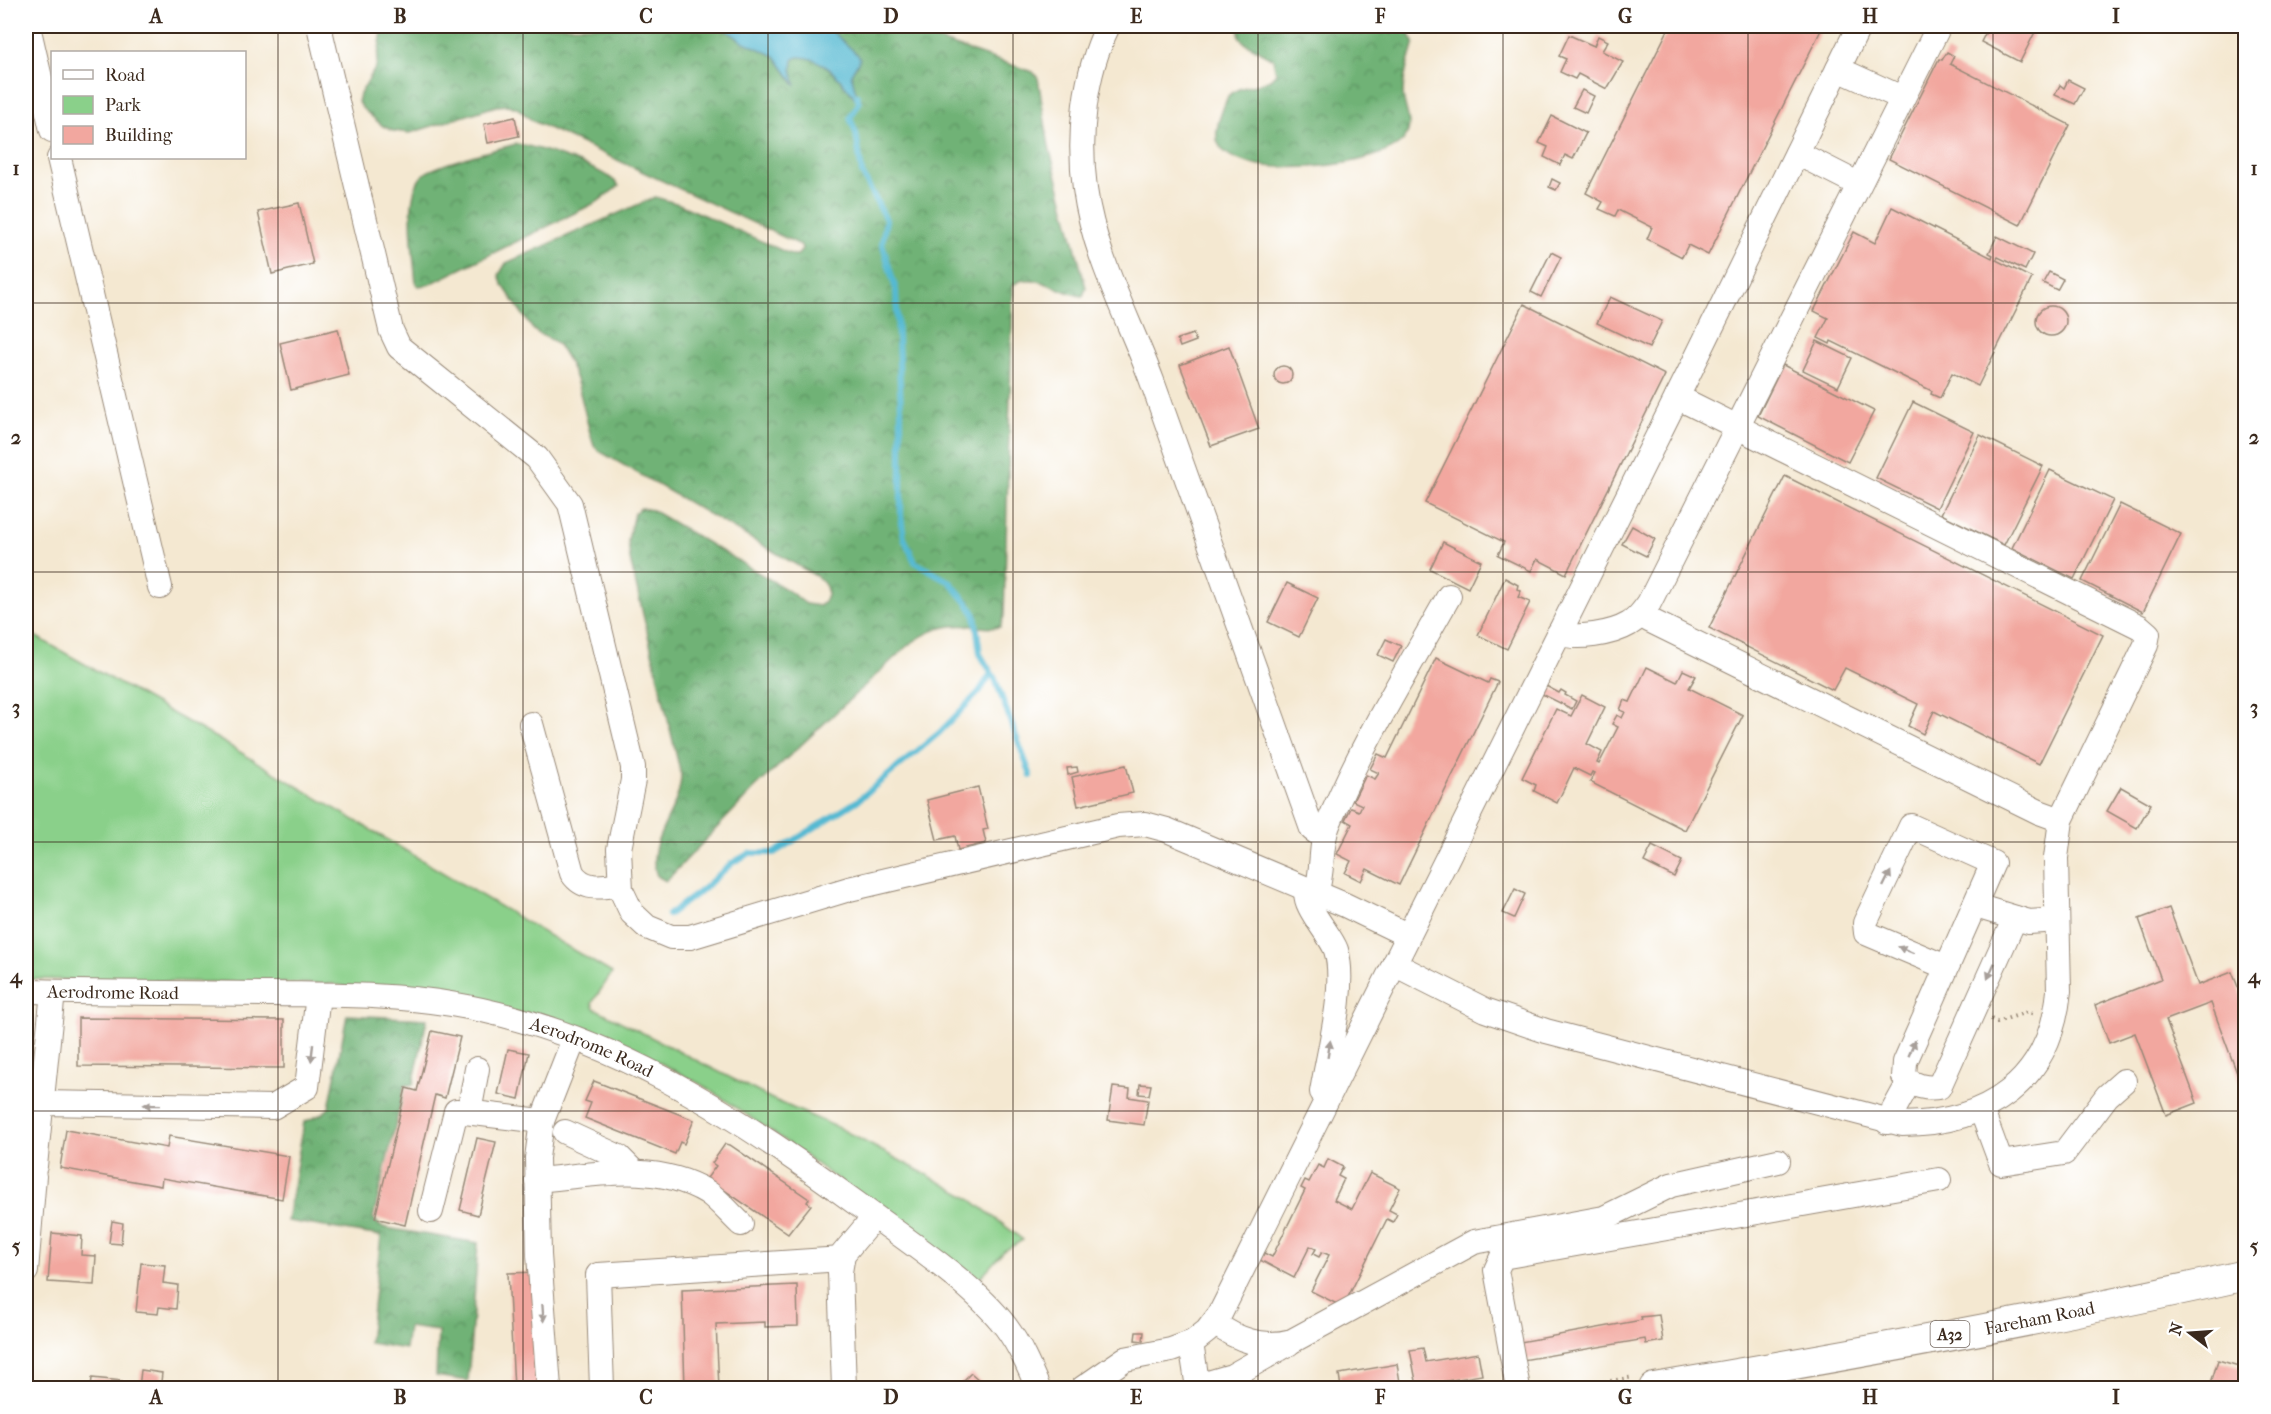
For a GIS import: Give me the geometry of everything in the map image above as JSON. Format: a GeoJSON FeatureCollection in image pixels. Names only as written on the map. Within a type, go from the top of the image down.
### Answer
{"type":"FeatureCollection","features":[{"type":"Feature","properties":{"kind":"main road","name":"Fareham Road"},"geometry":{"type":"LineString","coordinates":[[1654,1389],[2089,1308],[2246,1275]]}},
{"type":"Feature","properties":{"kind":"street"},"geometry":{"type":"LineString","coordinates":[[28,26],[51,126]]}},
{"type":"Feature","properties":{"kind":"street"},"geometry":{"type":"LineString","coordinates":[[319,26],[391,330],[399,346],[537,458],[570,504],[633,767],[633,780],[619,849],[620,884],[628,907],[642,924],[664,935],[690,937],[849,889],[1138,824],[1167,830],[1312,891],[1407,935]]}},
{"type":"Feature","properties":{"kind":"street"},"geometry":{"type":"LineString","coordinates":[[1108,26],[1094,59],[1084,119],[1084,177],[1092,224],[1151,380],[1312,829],[1324,838]]}},
{"type":"Feature","properties":{"kind":"street"},"geometry":{"type":"LineString","coordinates":[[1083,1389],[1125,1359],[1191,1343],[1214,1323],[1314,1127],[1407,935],[1677,397],[1859,26]]}},
{"type":"Feature","properties":{"kind":"street"},"geometry":{"type":"LineString","coordinates":[[1558,633],[1571,637],[1611,631],[1630,624],[1641,614],[1654,595],[1939,26]]}},
{"type":"Feature","properties":{"kind":"street"},"geometry":{"type":"LineString","coordinates":[[1838,69],[1902,98]]}},
{"type":"Feature","properties":{"kind":"street"},"geometry":{"type":"LineString","coordinates":[[1797,153],[1858,184]]}},
{"type":"Feature","properties":{"kind":"street"},"geometry":{"type":"LineString","coordinates":[[59,159],[159,587]]}},
{"type":"Feature","properties":{"kind":"street"},"geometry":{"type":"LineString","coordinates":[[1394,964],[1485,1010],[1538,1029],[1887,1122],[1933,1124],[1959,1119],[1981,1109],[2007,1093],[2023,1078],[2046,1043],[2059,991],[2056,850],[2061,820],[2146,645],[2148,634],[2145,630],[1677,397]]}},
{"type":"Feature","properties":{"kind":"street"},"geometry":{"type":"LineString","coordinates":[[1314,1127],[1325,1075],[1339,976],[1335,949],[1306,900],[1312,891],[1324,838],[1361,756],[1449,596]]}},
{"type":"Feature","properties":{"kind":"street"},"geometry":{"type":"LineString","coordinates":[[1648,620],[2039,812],[2061,820]]}},
{"type":"Feature","properties":{"kind":"street"},"geometry":{"type":"LineString","coordinates":[[531,724],[572,873],[579,881],[593,887],[620,884]]}},
{"type":"Feature","properties":{"kind":"street"},"geometry":{"type":"LineString","coordinates":[[1946,967],[1866,933],[1865,923],[1911,826],[1993,863],[1976,906],[1946,967],[1905,1062],[1904,1077],[1909,1082],[1939,1087],[2015,918]]}},
{"type":"Feature","properties":{"kind":"street"},"geometry":{"type":"LineString","coordinates":[[1976,906],[2029,922],[2057,921]]}},
{"type":"Feature","properties":{"kind":"street","name":"Aerodrome Road"},"geometry":{"type":"LineString","coordinates":[[26,991],[387,995],[453,1004],[515,1019],[574,1039],[644,1067],[709,1102],[778,1146],[874,1217],[964,1285],[995,1312],[1016,1341],[1038,1389]]}},
{"type":"Feature","properties":{"kind":"street"},"geometry":{"type":"LineString","coordinates":[[26,1271],[34,1171],[36,1093],[53,992]]}},
{"type":"Feature","properties":{"kind":"street"},"geometry":{"type":"LineString","coordinates":[[36,1093],[273,1107],[308,1087],[318,995]]}},
{"type":"Feature","properties":{"kind":"street"},"geometry":{"type":"LineString","coordinates":[[549,1389],[539,1255],[537,1180],[542,1121],[574,1039]]}},
{"type":"Feature","properties":{"kind":"street"},"geometry":{"type":"LineString","coordinates":[[469,1113],[477,1069]]}},
{"type":"Feature","properties":{"kind":"street"},"geometry":{"type":"LineString","coordinates":[[1981,1109],[2001,1163],[2064,1153],[2107,1096],[2124,1081]]}},
{"type":"Feature","properties":{"kind":"street"},"geometry":{"type":"LineString","coordinates":[[1887,1122],[1909,1082]]}},
{"type":"Feature","properties":{"kind":"street"},"geometry":{"type":"LineString","coordinates":[[431,1211],[456,1111],[542,1121]]}},
{"type":"Feature","properties":{"kind":"street"},"geometry":{"type":"LineString","coordinates":[[565,1132],[619,1157],[634,1172]]}},
{"type":"Feature","properties":{"kind":"street"},"geometry":{"type":"LineString","coordinates":[[1191,1343],[1198,1387],[1232,1376],[1474,1242],[1604,1218],[1671,1185],[1778,1161]]}},
{"type":"Feature","properties":{"kind":"street"},"geometry":{"type":"LineString","coordinates":[[537,1180],[634,1172],[674,1176],[708,1193],[741,1224]]}},
{"type":"Feature","properties":{"kind":"street"},"geometry":{"type":"LineString","coordinates":[[1518,1389],[1496,1270],[1502,1257],[1939,1180]]}},
{"type":"Feature","properties":{"kind":"street"},"geometry":{"type":"LineString","coordinates":[[844,1389],[840,1280],[842,1259],[853,1240],[874,1217]]}},
{"type":"Feature","properties":{"kind":"street"},"geometry":{"type":"LineString","coordinates":[[602,1389],[598,1275],[842,1259]]}},
{"type":"Feature","properties":{"kind":"street"},"geometry":{"type":"LineString","coordinates":[[1214,1323],[1248,1342],[1273,1344],[1292,1341]]}},
{"type":"Feature","properties":{"kind":"path"},"geometry":{"type":"LineString","coordinates":[[1973,1011],[1997,1022],[2027,1012],[2054,1018]]}},
{"type":"Feature","properties":{"kind":"green space"},"geometry":{"type":"Polygon","coordinates":[[[383,26],[720,26],[742,41],[775,56],[794,84],[793,60],[797,57],[807,58],[824,65],[858,102],[851,74],[857,65],[858,55],[826,26],[895,26],[1033,72],[1038,78],[1049,147],[1086,288],[1083,296],[1038,281],[1021,281],[1013,285],[1004,616],[1000,627],[962,625],[945,627],[921,637],[906,647],[755,788],[666,881],[657,876],[654,863],[655,851],[675,802],[681,775],[630,559],[628,540],[634,513],[641,508],[652,510],[786,589],[806,604],[820,606],[826,598],[827,590],[824,583],[816,576],[599,451],[594,446],[568,360],[558,345],[532,328],[502,284],[499,275],[506,263],[655,197],[679,204],[792,255],[798,255],[802,249],[801,245],[533,121],[517,108],[508,105],[496,106],[410,133],[393,131],[383,126],[358,102],[360,94],[376,67],[383,26]]]}},
{"type":"Feature","properties":{"kind":"green space"},"geometry":{"type":"Polygon","coordinates":[[[1240,26],[1404,26],[1414,42],[1403,86],[1403,98],[1409,125],[1406,136],[1394,147],[1373,156],[1314,167],[1254,164],[1232,157],[1219,145],[1217,140],[1219,121],[1228,96],[1239,89],[1265,82],[1276,73],[1273,59],[1239,37],[1240,26]]]}},
{"type":"Feature","properties":{"kind":"green space"},"geometry":{"type":"Polygon","coordinates":[[[516,144],[588,166],[619,186],[597,202],[430,284],[419,286],[416,284],[411,211],[417,184],[423,175],[440,166],[516,144]]]}},
{"type":"Feature","properties":{"kind":"green space"},"geometry":{"type":"Polygon","coordinates":[[[26,631],[218,739],[612,973],[592,1003],[594,1008],[772,1099],[839,1128],[929,1176],[969,1198],[1023,1240],[1004,1251],[977,1281],[778,1136],[704,1086],[645,1055],[596,1035],[332,984],[26,979],[26,631]]]}},
{"type":"Feature","properties":{"kind":"green space"},"geometry":{"type":"Polygon","coordinates":[[[347,1015],[427,1019],[413,1085],[405,1085],[373,1218],[380,1226],[386,1228],[478,1243],[468,1381],[436,1376],[438,1331],[408,1327],[405,1349],[369,1343],[381,1236],[287,1221],[304,1122],[322,1114],[329,1108],[347,1015]]]}},
{"type":"Feature","properties":{"kind":"water"},"geometry":{"type":"Polygon","coordinates":[[[720,26],[826,26],[860,59],[851,74],[859,103],[833,72],[816,61],[797,57],[793,60],[792,70],[796,86],[775,56],[742,41],[720,26]]]}},
{"type":"Feature","properties":{"kind":"building"},"geometry":{"type":"Polygon","coordinates":[[[1670,26],[1823,26],[1708,255],[1688,245],[1682,257],[1647,239],[1652,227],[1618,210],[1615,216],[1599,209],[1603,202],[1586,193],[1670,26]]]}},
{"type":"Feature","properties":{"kind":"building"},"geometry":{"type":"Polygon","coordinates":[[[1989,26],[2038,26],[2020,62],[1981,42],[1989,26]]]}},
{"type":"Feature","properties":{"kind":"building"},"geometry":{"type":"Polygon","coordinates":[[[1569,35],[1594,46],[1598,36],[1608,41],[1602,51],[1623,62],[1607,89],[1578,74],[1575,79],[1560,72],[1566,59],[1559,56],[1569,35]]]}},
{"type":"Feature","properties":{"kind":"building"},"geometry":{"type":"Polygon","coordinates":[[[1947,52],[1954,56],[1950,64],[2070,125],[2020,225],[1889,159],[1939,59],[1942,60],[1947,52]]]}},
{"type":"Feature","properties":{"kind":"building"},"geometry":{"type":"Polygon","coordinates":[[[2068,80],[2084,88],[2075,104],[2055,95],[2060,85],[2064,88],[2068,80]]]}},
{"type":"Feature","properties":{"kind":"building"},"geometry":{"type":"Polygon","coordinates":[[[1582,90],[1594,96],[1586,113],[1573,107],[1582,90]]]}},
{"type":"Feature","properties":{"kind":"building"},"geometry":{"type":"Polygon","coordinates":[[[1552,116],[1586,133],[1573,159],[1565,155],[1560,165],[1544,157],[1548,147],[1539,143],[1552,116]]]}},
{"type":"Feature","properties":{"kind":"building"},"geometry":{"type":"Polygon","coordinates":[[[515,117],[519,136],[488,143],[484,124],[515,117]]]}},
{"type":"Feature","properties":{"kind":"building"},"geometry":{"type":"Polygon","coordinates":[[[1552,179],[1560,183],[1556,190],[1549,187],[1552,179]]]}},
{"type":"Feature","properties":{"kind":"building"},"geometry":{"type":"Polygon","coordinates":[[[299,203],[313,264],[272,274],[258,212],[299,203]]]}},
{"type":"Feature","properties":{"kind":"building"},"geometry":{"type":"Polygon","coordinates":[[[1892,207],[1992,258],[1993,255],[1989,253],[1997,236],[2033,254],[2025,270],[1998,257],[1996,260],[2032,278],[1978,386],[1952,373],[1940,398],[1931,394],[1932,391],[1831,341],[1830,344],[1818,338],[1828,318],[1814,311],[1854,232],[1875,243],[1892,207]]]}},
{"type":"Feature","properties":{"kind":"building"},"geometry":{"type":"Polygon","coordinates":[[[1551,252],[1561,257],[1541,297],[1531,292],[1551,252]]]}},
{"type":"Feature","properties":{"kind":"building"},"geometry":{"type":"Polygon","coordinates":[[[2049,272],[2063,279],[2057,290],[2043,283],[2049,272]]]}},
{"type":"Feature","properties":{"kind":"building"},"geometry":{"type":"Polygon","coordinates":[[[1610,297],[1662,321],[1649,348],[1597,323],[1610,297]]]}},
{"type":"Feature","properties":{"kind":"building"},"geometry":{"type":"Polygon","coordinates":[[[1524,304],[1665,375],[1566,574],[1537,559],[1531,571],[1498,555],[1504,542],[1425,503],[1524,304]]]}},
{"type":"Feature","properties":{"kind":"building"},"geometry":{"type":"Polygon","coordinates":[[[2051,306],[2062,310],[2066,321],[2062,332],[2051,336],[2040,332],[2036,321],[2040,310],[2051,306]]]}},
{"type":"Feature","properties":{"kind":"building"},"geometry":{"type":"Polygon","coordinates":[[[338,329],[349,375],[291,390],[280,343],[338,329]]]}},
{"type":"Feature","properties":{"kind":"building"},"geometry":{"type":"Polygon","coordinates":[[[1193,334],[1196,341],[1180,347],[1177,339],[1193,334]]]}},
{"type":"Feature","properties":{"kind":"building"},"geometry":{"type":"Polygon","coordinates":[[[1817,341],[1852,358],[1838,387],[1803,370],[1817,341]]]}},
{"type":"Feature","properties":{"kind":"building"},"geometry":{"type":"Polygon","coordinates":[[[1229,346],[1259,429],[1211,446],[1180,365],[1229,346]]]}},
{"type":"Feature","properties":{"kind":"building"},"geometry":{"type":"Polygon","coordinates":[[[1783,365],[1874,411],[1848,462],[1758,416],[1783,365]]]}},
{"type":"Feature","properties":{"kind":"building"},"geometry":{"type":"Polygon","coordinates":[[[1283,366],[1289,369],[1292,375],[1289,381],[1283,384],[1277,381],[1274,375],[1277,369],[1283,366]]]}},
{"type":"Feature","properties":{"kind":"building"},"geometry":{"type":"Polygon","coordinates":[[[1913,402],[1974,432],[1937,508],[1876,478],[1913,402]]]}},
{"type":"Feature","properties":{"kind":"building"},"geometry":{"type":"Polygon","coordinates":[[[1980,435],[2043,466],[2004,545],[1941,514],[1980,435]]]}},
{"type":"Feature","properties":{"kind":"building"},"geometry":{"type":"Polygon","coordinates":[[[2050,470],[2113,500],[2074,579],[2012,548],[2050,470]]]}},
{"type":"Feature","properties":{"kind":"building"},"geometry":{"type":"Polygon","coordinates":[[[1785,476],[2103,635],[2039,764],[1934,711],[1923,734],[1908,726],[1918,704],[1845,668],[1833,690],[1709,628],[1785,476]]]}},
{"type":"Feature","properties":{"kind":"building"},"geometry":{"type":"Polygon","coordinates":[[[2120,504],[2181,534],[2143,612],[2082,581],[2120,504]]]}},
{"type":"Feature","properties":{"kind":"building"},"geometry":{"type":"Polygon","coordinates":[[[1632,526],[1655,539],[1646,556],[1622,544],[1632,526]]]}},
{"type":"Feature","properties":{"kind":"building"},"geometry":{"type":"Polygon","coordinates":[[[1443,542],[1481,561],[1468,588],[1430,569],[1443,542]]]}},
{"type":"Feature","properties":{"kind":"building"},"geometry":{"type":"Polygon","coordinates":[[[1505,578],[1518,585],[1517,589],[1521,591],[1518,597],[1530,602],[1507,649],[1478,635],[1505,578]]]}},
{"type":"Feature","properties":{"kind":"building"},"geometry":{"type":"Polygon","coordinates":[[[1287,583],[1318,598],[1299,637],[1268,622],[1287,583]]]}},
{"type":"Feature","properties":{"kind":"building"},"geometry":{"type":"Polygon","coordinates":[[[1386,639],[1401,646],[1393,662],[1378,655],[1386,639]]]}},
{"type":"Feature","properties":{"kind":"building"},"geometry":{"type":"Polygon","coordinates":[[[1436,658],[1488,683],[1490,679],[1498,682],[1399,885],[1367,869],[1361,881],[1345,873],[1351,861],[1337,854],[1352,824],[1345,820],[1351,808],[1359,811],[1362,805],[1353,801],[1366,775],[1375,779],[1379,773],[1370,769],[1378,754],[1387,758],[1436,658]]]}},
{"type":"Feature","properties":{"kind":"building"},"geometry":{"type":"Polygon","coordinates":[[[1647,667],[1677,682],[1683,670],[1696,676],[1689,688],[1743,715],[1685,830],[1590,782],[1595,773],[1592,772],[1590,776],[1574,768],[1557,803],[1534,791],[1536,785],[1522,778],[1556,709],[1571,716],[1582,695],[1605,707],[1587,744],[1602,752],[1597,763],[1599,764],[1618,727],[1612,724],[1617,715],[1622,718],[1625,712],[1620,710],[1624,700],[1630,702],[1647,667]]]}},
{"type":"Feature","properties":{"kind":"building"},"geometry":{"type":"Polygon","coordinates":[[[1546,686],[1559,693],[1561,690],[1576,701],[1572,709],[1542,694],[1546,686]]]}},
{"type":"Feature","properties":{"kind":"building"},"geometry":{"type":"Polygon","coordinates":[[[1126,765],[1133,793],[1078,806],[1072,777],[1126,765]]]}},
{"type":"Feature","properties":{"kind":"building"},"geometry":{"type":"Polygon","coordinates":[[[1077,767],[1078,772],[1068,775],[1067,768],[1077,767]]]}},
{"type":"Feature","properties":{"kind":"building"},"geometry":{"type":"Polygon","coordinates":[[[978,787],[988,829],[983,830],[986,843],[958,850],[955,836],[937,840],[927,800],[978,787]]]}},
{"type":"Feature","properties":{"kind":"building"},"geometry":{"type":"Polygon","coordinates":[[[2121,787],[2151,804],[2137,828],[2107,811],[2121,787]]]}},
{"type":"Feature","properties":{"kind":"building"},"geometry":{"type":"Polygon","coordinates":[[[1652,846],[1682,861],[1674,877],[1644,862],[1652,846]]]}},
{"type":"Feature","properties":{"kind":"building"},"geometry":{"type":"Polygon","coordinates":[[[1515,889],[1525,894],[1514,918],[1503,913],[1515,889]]]}},
{"type":"Feature","properties":{"kind":"building"},"geometry":{"type":"Polygon","coordinates":[[[2169,908],[2198,985],[2232,972],[2246,1007],[2246,1079],[2240,1081],[2211,1003],[2166,1020],[2197,1103],[2166,1115],[2135,1033],[2109,1043],[2095,1005],[2161,979],[2139,919],[2169,908]]]}},
{"type":"Feature","properties":{"kind":"building"},"geometry":{"type":"Polygon","coordinates":[[[78,1018],[284,1020],[284,1068],[78,1066],[78,1018]]]}},
{"type":"Feature","properties":{"kind":"building"},"geometry":{"type":"Polygon","coordinates":[[[432,1031],[460,1037],[445,1098],[435,1095],[405,1225],[375,1218],[406,1088],[417,1091],[432,1031]]]}},
{"type":"Feature","properties":{"kind":"building"},"geometry":{"type":"Polygon","coordinates":[[[508,1049],[529,1053],[519,1099],[498,1094],[508,1049]]]}},
{"type":"Feature","properties":{"kind":"building"},"geometry":{"type":"Polygon","coordinates":[[[594,1081],[694,1120],[684,1144],[680,1142],[675,1154],[585,1118],[591,1103],[585,1101],[594,1081]]]}},
{"type":"Feature","properties":{"kind":"building"},"geometry":{"type":"Polygon","coordinates":[[[1140,1084],[1151,1085],[1149,1095],[1139,1094],[1140,1084]]]}},
{"type":"Feature","properties":{"kind":"building"},"geometry":{"type":"Polygon","coordinates":[[[1113,1087],[1130,1089],[1129,1097],[1148,1100],[1144,1125],[1108,1120],[1113,1087]]]}},
{"type":"Feature","properties":{"kind":"building"},"geometry":{"type":"Polygon","coordinates":[[[66,1130],[167,1148],[169,1136],[289,1156],[282,1199],[162,1178],[161,1186],[60,1168],[66,1130]]]}},
{"type":"Feature","properties":{"kind":"building"},"geometry":{"type":"Polygon","coordinates":[[[477,1138],[496,1142],[478,1215],[460,1210],[477,1138]]]}},
{"type":"Feature","properties":{"kind":"building"},"geometry":{"type":"Polygon","coordinates":[[[725,1144],[730,1145],[809,1199],[807,1202],[811,1205],[788,1234],[707,1178],[716,1166],[712,1163],[725,1144]]]}},
{"type":"Feature","properties":{"kind":"building"},"geometry":{"type":"Polygon","coordinates":[[[1328,1159],[1343,1167],[1338,1176],[1344,1179],[1334,1200],[1352,1209],[1370,1173],[1400,1188],[1389,1210],[1397,1214],[1393,1222],[1387,1219],[1343,1307],[1311,1291],[1329,1255],[1322,1252],[1319,1257],[1313,1254],[1316,1249],[1310,1246],[1294,1278],[1260,1260],[1264,1253],[1272,1257],[1305,1190],[1301,1188],[1305,1180],[1309,1182],[1318,1165],[1324,1168],[1328,1159]]]}},
{"type":"Feature","properties":{"kind":"building"},"geometry":{"type":"Polygon","coordinates":[[[112,1221],[123,1223],[121,1244],[109,1243],[112,1221]]]}},
{"type":"Feature","properties":{"kind":"building"},"geometry":{"type":"Polygon","coordinates":[[[52,1233],[82,1236],[81,1255],[96,1256],[94,1285],[48,1282],[52,1233]]]}},
{"type":"Feature","properties":{"kind":"building"},"geometry":{"type":"Polygon","coordinates":[[[141,1263],[165,1265],[163,1283],[178,1285],[176,1309],[159,1307],[158,1314],[136,1312],[141,1263]]]}},
{"type":"Feature","properties":{"kind":"building"},"geometry":{"type":"Polygon","coordinates":[[[539,1272],[545,1388],[514,1388],[508,1273],[539,1272]]]}},
{"type":"Feature","properties":{"kind":"building"},"geometry":{"type":"Polygon","coordinates":[[[797,1285],[798,1326],[765,1327],[765,1322],[716,1324],[719,1388],[685,1388],[682,1290],[797,1285]]]}},
{"type":"Feature","properties":{"kind":"building"},"geometry":{"type":"Polygon","coordinates":[[[1659,1315],[1663,1341],[1646,1344],[1645,1339],[1523,1360],[1520,1342],[1659,1315]]]}},
{"type":"Feature","properties":{"kind":"building"},"geometry":{"type":"Polygon","coordinates":[[[1136,1332],[1144,1332],[1143,1341],[1135,1340],[1136,1332]]]}},
{"type":"Feature","properties":{"kind":"building"},"geometry":{"type":"Polygon","coordinates":[[[1423,1348],[1426,1362],[1478,1353],[1482,1375],[1417,1386],[1410,1350],[1423,1348]]]}},
{"type":"Feature","properties":{"kind":"building"},"geometry":{"type":"Polygon","coordinates":[[[2218,1360],[2246,1368],[2242,1388],[2211,1383],[2218,1360]]]}},
{"type":"Feature","properties":{"kind":"building"},"geometry":{"type":"Polygon","coordinates":[[[1397,1364],[1401,1388],[1341,1388],[1339,1374],[1397,1364]]]}},
{"type":"Feature","properties":{"kind":"building"},"geometry":{"type":"Polygon","coordinates":[[[141,1370],[162,1373],[161,1382],[171,1383],[170,1388],[139,1388],[141,1370]]]}},
{"type":"Feature","properties":{"kind":"building"},"geometry":{"type":"Polygon","coordinates":[[[971,1373],[988,1388],[956,1388],[971,1373]]]}},
{"type":"Feature","properties":{"kind":"building"},"geometry":{"type":"Polygon","coordinates":[[[92,1378],[122,1381],[121,1388],[91,1388],[92,1378]]]}},
{"type":"Feature","properties":{"kind":"building"},"geometry":{"type":"Polygon","coordinates":[[[2151,1383],[2169,1388],[2150,1388],[2151,1383]]]}},
{"type":"Feature","properties":{"kind":"waterway"},"geometry":{"type":"LineString","coordinates":[[857,96],[859,103],[850,118],[856,133],[862,173],[886,220],[882,243],[896,290],[901,410],[901,516],[904,538],[915,562],[950,582],[975,615],[980,654],[995,679],[1031,776]]}},
{"type":"Feature","properties":{"kind":"waterway"},"geometry":{"type":"LineString","coordinates":[[668,915],[702,890],[732,863],[750,853],[774,853],[857,801],[939,733],[979,692],[990,675]]}}]}
